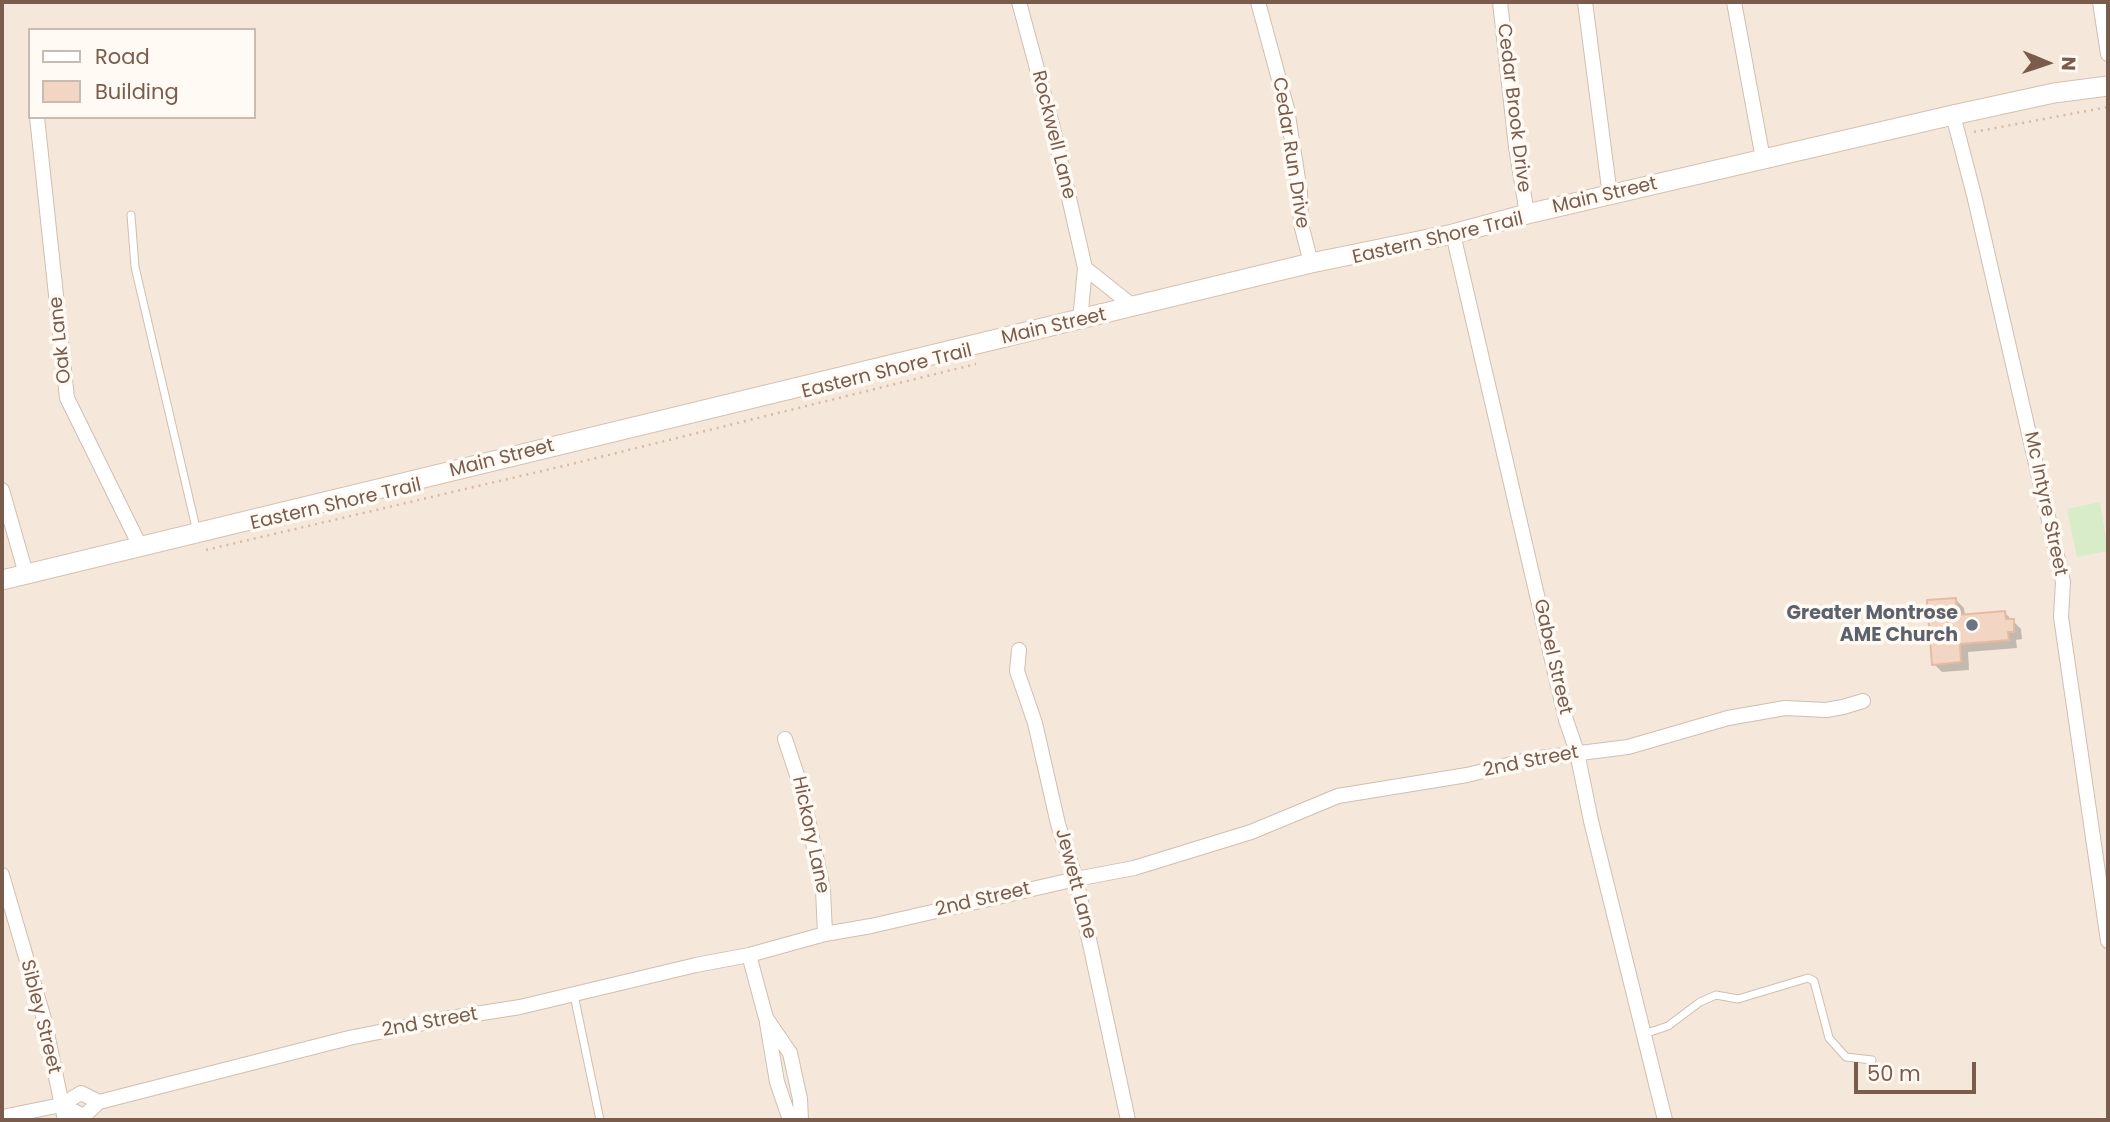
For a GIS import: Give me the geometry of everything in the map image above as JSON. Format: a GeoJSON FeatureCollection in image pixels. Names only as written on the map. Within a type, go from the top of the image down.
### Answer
{"type":"FeatureCollection","features":[{"type":"Feature","properties":{"kind":"main road","name":"Main Street"},"geometry":{"type":"LineString","coordinates":[[2,580],[1311,263],[1453,234],[1527,214],[1953,115],[2054,93],[2108,86]]}},
{"type":"Feature","properties":{"kind":"street","name":"Rockwell Lane"},"geometry":{"type":"LineString","coordinates":[[1019,2],[1053,128],[1085,268],[1080,321]]}},
{"type":"Feature","properties":{"kind":"street","name":"Cedar Run Drive"},"geometry":{"type":"LineString","coordinates":[[1258,2],[1287,109],[1300,192],[1301,224],[1311,263]]}},
{"type":"Feature","properties":{"kind":"street","name":"Cedar Brook Drive"},"geometry":{"type":"LineString","coordinates":[[1500,2],[1516,147],[1527,214]]}},
{"type":"Feature","properties":{"kind":"street"},"geometry":{"type":"LineString","coordinates":[[1585,2],[1610,196]]}},
{"type":"Feature","properties":{"kind":"street"},"geometry":{"type":"LineString","coordinates":[[1734,2],[1763,159]]}},
{"type":"Feature","properties":{"kind":"street"},"geometry":{"type":"LineString","coordinates":[[2100,2],[2108,54]]}},
{"type":"Feature","properties":{"kind":"street","name":"Mc Intyre Street"},"geometry":{"type":"LineString","coordinates":[[1953,115],[2063,582],[2061,617],[2108,941]]}},
{"type":"Feature","properties":{"kind":"street","name":"Oak Lane"},"geometry":{"type":"LineString","coordinates":[[37,119],[67,398],[140,546]]}},
{"type":"Feature","properties":{"kind":"street","name":"Gabel Street"},"geometry":{"type":"LineString","coordinates":[[1453,234],[1566,720],[1577,752],[1591,821],[1665,1120]]}},
{"type":"Feature","properties":{"kind":"street"},"geometry":{"type":"LineString","coordinates":[[1085,268],[1134,307]]}},
{"type":"Feature","properties":{"kind":"street"},"geometry":{"type":"LineString","coordinates":[[2,490],[26,575]]}},
{"type":"Feature","properties":{"kind":"street","name":"Jewett Lane"},"geometry":{"type":"LineString","coordinates":[[1020,650],[1017,671],[1035,723],[1058,824],[1076,879],[1128,1120]]}},
{"type":"Feature","properties":{"kind":"street","name":"2nd Street"},"geometry":{"type":"LineString","coordinates":[[2,1117],[61,1105],[81,1093],[99,1102],[349,1038],[574,995],[749,955],[825,934],[1134,868],[1251,832],[1338,796],[1467,775],[1532,759],[1628,747],[1728,718],[1785,708],[1826,710],[1863,701]]}},
{"type":"Feature","properties":{"kind":"street","name":"Hickory Lane"},"geometry":{"type":"LineString","coordinates":[[785,739],[801,787],[823,889],[825,934]]}},
{"type":"Feature","properties":{"kind":"street","name":"Sibley Street"},"geometry":{"type":"LineString","coordinates":[[2,875],[44,1019],[65,1120]]}},
{"type":"Feature","properties":{"kind":"street"},"geometry":{"type":"LineString","coordinates":[[749,955],[766,1018],[777,1082],[790,1120]]}},
{"type":"Feature","properties":{"kind":"street"},"geometry":{"type":"LineString","coordinates":[[766,1018],[790,1053],[800,1099],[801,1120]]}},
{"type":"Feature","properties":{"kind":"lane"},"geometry":{"type":"LineString","coordinates":[[131,215],[135,267],[197,532]]}},
{"type":"Feature","properties":{"kind":"lane"},"geometry":{"type":"LineString","coordinates":[[1644,1034],[1668,1026],[1700,1002],[1716,995],[1738,999],[1808,978],[1814,981],[1829,1038],[1846,1057],[1872,1060]]}},
{"type":"Feature","properties":{"kind":"lane"},"geometry":{"type":"LineString","coordinates":[[574,995],[600,1120]]}},
{"type":"Feature","properties":{"kind":"path"},"geometry":{"type":"LineString","coordinates":[[1958,134],[2108,107]]}},
{"type":"Feature","properties":{"kind":"path","name":"Eastern Shore Trail"},"geometry":{"type":"LineString","coordinates":[[204,551],[985,362]]}},
{"type":"Feature","properties":{"kind":"shaded area"},"geometry":{"type":"Polygon","coordinates":[[[2,2],[2108,2],[2108,1116],[2095,1120],[2,1120],[2,2]]]}},
{"type":"Feature","properties":{"kind":"green space"},"geometry":{"type":"Polygon","coordinates":[[[2100,502],[2108,551],[2077,557],[2067,509],[2100,502]]]}},
{"type":"Feature","properties":{"kind":"building","name":"Greater Montrose AME Church"},"geometry":{"type":"Polygon","coordinates":[[[1956,598],[1957,615],[2005,611],[2006,619],[2014,619],[2014,632],[2008,632],[2009,640],[1960,644],[1961,662],[1932,665],[1927,600],[1956,598]]]}},
{"type":"Feature","properties":{"kind":"place","name":"Greater Montrose AME Church"},"geometry":{"type":"Point","coordinates":[1972,625]}}]}
